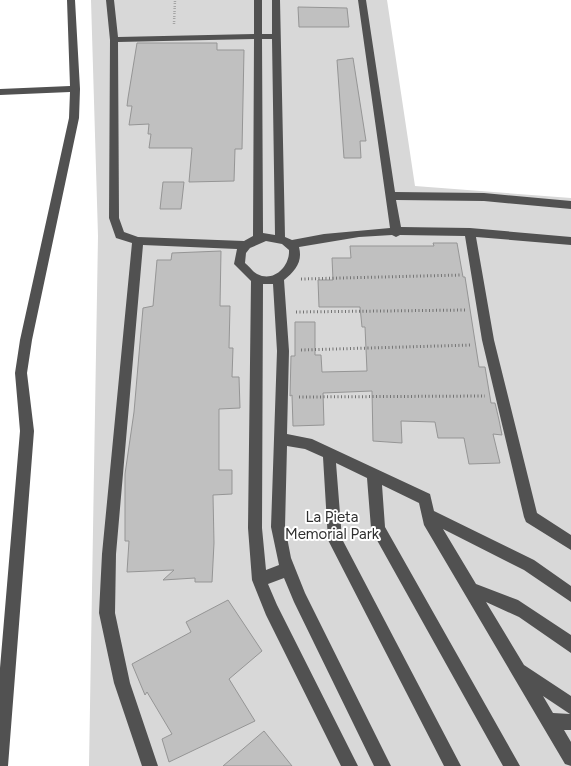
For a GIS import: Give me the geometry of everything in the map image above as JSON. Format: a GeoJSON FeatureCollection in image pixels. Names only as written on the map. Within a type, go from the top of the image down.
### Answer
{"type":"FeatureCollection","features":[{"type":"Feature","properties":{"kind":"street"},"geometry":{"type":"LineString","coordinates":[[0,766],[27,431],[21,374],[26,340],[72,127],[75,89],[71,0]]}},
{"type":"Feature","properties":{"kind":"street"},"geometry":{"type":"LineString","coordinates":[[110,0],[114,40],[114,218],[120,235],[138,242],[245,245]]}},
{"type":"Feature","properties":{"kind":"street"},"geometry":{"type":"LineString","coordinates":[[258,0],[258,238]]}},
{"type":"Feature","properties":{"kind":"street"},"geometry":{"type":"LineString","coordinates":[[276,0],[276,64],[285,242],[296,256],[295,263],[286,275],[278,279],[257,279],[250,276],[240,264],[240,251],[245,245],[258,238],[285,242],[324,236],[396,232],[470,232],[571,241]]}},
{"type":"Feature","properties":{"kind":"street"},"geometry":{"type":"LineString","coordinates":[[362,0],[396,232]]}},
{"type":"Feature","properties":{"kind":"street"},"geometry":{"type":"LineString","coordinates":[[114,40],[276,36]]}},
{"type":"Feature","properties":{"kind":"street"},"geometry":{"type":"LineString","coordinates":[[258,64],[276,64]]}},
{"type":"Feature","properties":{"kind":"street"},"geometry":{"type":"LineString","coordinates":[[0,92],[75,89]]}},
{"type":"Feature","properties":{"kind":"street"},"geometry":{"type":"LineString","coordinates":[[390,196],[484,197],[571,206]]}},
{"type":"Feature","properties":{"kind":"street"},"geometry":{"type":"LineString","coordinates":[[470,232],[475,274],[501,396],[531,518],[571,543]]}},
{"type":"Feature","properties":{"kind":"street"},"geometry":{"type":"LineString","coordinates":[[138,242],[109,554],[107,613],[122,682],[150,766]]}},
{"type":"Feature","properties":{"kind":"street"},"geometry":{"type":"LineString","coordinates":[[257,279],[255,528],[259,580],[271,610],[350,766]]}},
{"type":"Feature","properties":{"kind":"street"},"geometry":{"type":"LineString","coordinates":[[278,279],[283,350],[278,527],[288,570],[299,596],[384,766]]}},
{"type":"Feature","properties":{"kind":"street"},"geometry":{"type":"LineString","coordinates":[[282,438],[307,443],[425,499],[428,514],[571,758]]}},
{"type":"Feature","properties":{"kind":"street"},"geometry":{"type":"LineString","coordinates":[[329,454],[335,540],[453,766]]}},
{"type":"Feature","properties":{"kind":"street"},"geometry":{"type":"LineString","coordinates":[[374,475],[378,528],[512,766]]}},
{"type":"Feature","properties":{"kind":"street"},"geometry":{"type":"LineString","coordinates":[[428,514],[529,565],[571,595]]}},
{"type":"Feature","properties":{"kind":"street"},"geometry":{"type":"LineString","coordinates":[[259,580],[288,570]]}},
{"type":"Feature","properties":{"kind":"street"},"geometry":{"type":"LineString","coordinates":[[472,591],[492,595],[516,605],[571,645]]}},
{"type":"Feature","properties":{"kind":"street"},"geometry":{"type":"LineString","coordinates":[[518,669],[571,706]]}},
{"type":"Feature","properties":{"kind":"street"},"geometry":{"type":"LineString","coordinates":[[549,721],[571,722]]}},
{"type":"Feature","properties":{"kind":"path"},"geometry":{"type":"LineString","coordinates":[[173,38],[175,0]]}},
{"type":"Feature","properties":{"kind":"path"},"geometry":{"type":"LineString","coordinates":[[278,279],[475,274]]}},
{"type":"Feature","properties":{"kind":"path"},"geometry":{"type":"LineString","coordinates":[[280,312],[483,310]]}},
{"type":"Feature","properties":{"kind":"path"},"geometry":{"type":"LineString","coordinates":[[283,350],[490,344]]}},
{"type":"Feature","properties":{"kind":"path"},"geometry":{"type":"LineString","coordinates":[[282,398],[501,396]]}},
{"type":"Feature","properties":{"kind":"green space","name":"La Pieta Memorial Park"},"geometry":{"type":"Polygon","coordinates":[[[91,0],[387,0],[415,186],[571,198],[571,766],[89,766],[98,236],[91,0]]]}},
{"type":"Feature","properties":{"kind":"building"},"geometry":{"type":"Polygon","coordinates":[[[298,7],[347,8],[349,27],[299,27],[298,7]]]}},
{"type":"Feature","properties":{"kind":"building"},"geometry":{"type":"Polygon","coordinates":[[[137,43],[217,43],[217,50],[244,50],[242,149],[235,149],[234,181],[189,182],[192,148],[149,148],[151,134],[148,134],[149,124],[129,125],[132,106],[127,106],[137,43]]]}},
{"type":"Feature","properties":{"kind":"building"},"geometry":{"type":"Polygon","coordinates":[[[353,58],[366,141],[360,141],[361,158],[344,158],[337,60],[353,58]]]}},
{"type":"Feature","properties":{"kind":"building"},"geometry":{"type":"Polygon","coordinates":[[[163,182],[184,182],[181,209],[160,209],[163,182]]]}},
{"type":"Feature","properties":{"kind":"building"},"geometry":{"type":"Polygon","coordinates":[[[433,243],[457,243],[463,277],[465,277],[479,367],[485,367],[491,403],[495,403],[502,435],[493,434],[500,463],[469,464],[464,438],[438,438],[435,422],[401,421],[402,443],[373,441],[372,391],[323,393],[324,425],[293,426],[292,395],[290,396],[291,356],[295,356],[295,322],[315,322],[315,355],[321,355],[322,372],[367,371],[365,327],[362,327],[360,307],[319,307],[318,280],[333,280],[332,258],[351,258],[350,246],[434,246],[433,243]]]}},
{"type":"Feature","properties":{"kind":"building"},"geometry":{"type":"Polygon","coordinates":[[[221,251],[220,306],[230,306],[229,348],[233,348],[232,377],[239,377],[240,408],[219,409],[219,470],[232,470],[232,494],[213,495],[214,543],[212,582],[195,582],[195,578],[163,580],[174,570],[127,572],[129,541],[125,541],[125,474],[134,412],[143,308],[153,306],[157,260],[171,260],[172,253],[221,251]]]}},
{"type":"Feature","properties":{"kind":"building"},"geometry":{"type":"Polygon","coordinates":[[[228,600],[262,651],[229,679],[255,721],[169,762],[162,739],[172,734],[147,692],[145,695],[132,664],[191,632],[186,622],[228,600]]]}},
{"type":"Feature","properties":{"kind":"building"},"geometry":{"type":"Polygon","coordinates":[[[264,731],[292,766],[223,766],[264,731]]]}}]}
